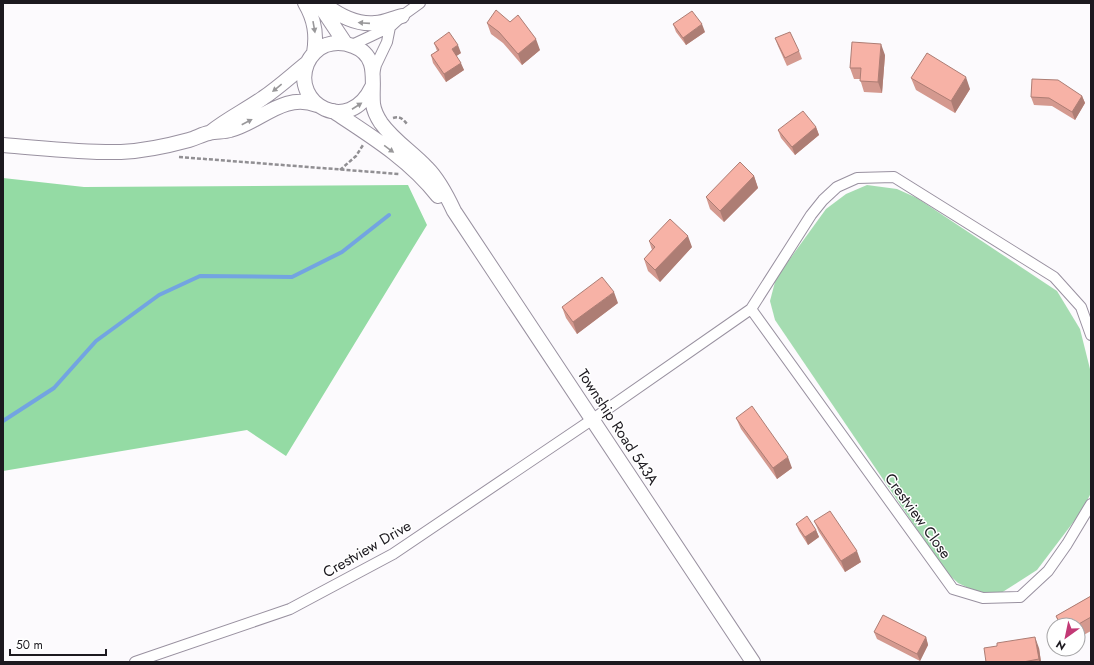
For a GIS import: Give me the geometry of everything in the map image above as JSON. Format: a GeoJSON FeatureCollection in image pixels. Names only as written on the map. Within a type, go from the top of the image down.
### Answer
{"type":"FeatureCollection","features":[{"type":"Feature","properties":{"kind":"main road"},"geometry":{"type":"LineString","coordinates":[[305,3],[314,23],[316,35],[304,74],[305,86],[317,105]]}},
{"type":"Feature","properties":{"kind":"main road","name":"Township Road 543A"},"geometry":{"type":"LineString","coordinates":[[318,3],[348,44],[356,47],[365,55],[371,65],[374,110],[381,124],[392,137],[427,167],[435,177],[454,211],[753,662]]}},
{"type":"Feature","properties":{"kind":"main road"},"geometry":{"type":"LineString","coordinates":[[323,3],[332,10],[359,23],[376,24],[402,16]]}},
{"type":"Feature","properties":{"kind":"main road"},"geometry":{"type":"LineString","coordinates":[[3,145],[95,152],[122,152],[160,147],[190,139],[210,132],[223,122],[265,97],[323,46],[334,43],[348,44]]}},
{"type":"Feature","properties":{"kind":"main road","name":"Township Road 543A"},"geometry":{"type":"LineString","coordinates":[[210,132],[230,130],[276,107],[291,103],[307,101],[327,110],[338,112],[350,110],[360,106],[368,97],[373,82]]}},
{"type":"Feature","properties":{"kind":"main road","name":"Township Road 543A"},"geometry":{"type":"LineString","coordinates":[[333,111],[391,150],[420,175],[454,211]]}},
{"type":"Feature","properties":{"kind":"street"},"geometry":{"type":"LineString","coordinates":[[348,44],[390,27],[420,3]]}},
{"type":"Feature","properties":{"kind":"street"},"geometry":{"type":"LineString","coordinates":[[373,82],[376,65],[387,42],[390,27]]}},
{"type":"Feature","properties":{"kind":"street"},"geometry":{"type":"LineString","coordinates":[[593,419],[751,309],[811,215],[823,200],[837,187],[857,178],[894,177],[1054,277],[1081,307],[1091,335]]}},
{"type":"Feature","properties":{"kind":"street","name":"Crestview Close"},"geometry":{"type":"LineString","coordinates":[[751,309],[953,589],[983,598],[1020,597],[1048,571],[1067,544],[1091,504]]}},
{"type":"Feature","properties":{"kind":"street","name":"Crestview Drive"},"geometry":{"type":"LineString","coordinates":[[135,662],[290,609],[393,554],[593,419]]}},
{"type":"Feature","properties":{"kind":"path"},"geometry":{"type":"LineString","coordinates":[[389,119],[397,117],[404,119],[407,124]]}},
{"type":"Feature","properties":{"kind":"path"},"geometry":{"type":"LineString","coordinates":[[340,170],[356,156],[366,140]]}},
{"type":"Feature","properties":{"kind":"path"},"geometry":{"type":"LineString","coordinates":[[178,157],[420,175]]}},
{"type":"Feature","properties":{"kind":"green space"},"geometry":{"type":"Polygon","coordinates":[[[3,178],[84,187],[408,185],[427,225],[286,456],[247,430],[3,471],[3,178]]]}},
{"type":"Feature","properties":{"kind":"green space"},"geometry":{"type":"Polygon","coordinates":[[[867,185],[897,189],[917,198],[1057,291],[1080,329],[1091,373],[1091,493],[1081,512],[1037,570],[1001,593],[979,593],[958,583],[946,572],[775,320],[770,301],[776,278],[826,209],[846,194],[867,185]]]}},
{"type":"Feature","properties":{"kind":"building"},"geometry":{"type":"Polygon","coordinates":[[[496,10],[510,22],[518,15],[536,39],[518,54],[499,32],[487,23],[496,10]]]}},
{"type":"Feature","properties":{"kind":"building"},"geometry":{"type":"Polygon","coordinates":[[[692,11],[702,24],[683,38],[673,24],[692,11]]]}},
{"type":"Feature","properties":{"kind":"building"},"geometry":{"type":"Polygon","coordinates":[[[449,32],[458,45],[452,49],[461,63],[444,74],[431,55],[439,50],[434,43],[449,32]]]}},
{"type":"Feature","properties":{"kind":"building"},"geometry":{"type":"Polygon","coordinates":[[[790,32],[799,51],[785,58],[775,38],[790,32]]]}},
{"type":"Feature","properties":{"kind":"building"},"geometry":{"type":"Polygon","coordinates":[[[852,42],[881,44],[878,82],[860,81],[861,68],[850,68],[852,42]]]}},
{"type":"Feature","properties":{"kind":"building"},"geometry":{"type":"Polygon","coordinates":[[[927,53],[966,77],[951,101],[911,78],[927,53]]]}},
{"type":"Feature","properties":{"kind":"building"},"geometry":{"type":"Polygon","coordinates":[[[1032,79],[1058,80],[1082,96],[1072,112],[1049,98],[1031,97],[1032,79]]]}},
{"type":"Feature","properties":{"kind":"building"},"geometry":{"type":"Polygon","coordinates":[[[803,111],[816,127],[792,147],[778,130],[803,111]]]}},
{"type":"Feature","properties":{"kind":"building"},"geometry":{"type":"Polygon","coordinates":[[[740,162],[754,176],[720,211],[706,197],[740,162]]]}},
{"type":"Feature","properties":{"kind":"building"},"geometry":{"type":"Polygon","coordinates":[[[670,219],[688,236],[655,270],[644,259],[655,247],[649,241],[670,219]]]}},
{"type":"Feature","properties":{"kind":"building"},"geometry":{"type":"Polygon","coordinates":[[[602,277],[614,292],[573,322],[562,307],[602,277]]]}},
{"type":"Feature","properties":{"kind":"building"},"geometry":{"type":"Polygon","coordinates":[[[752,406],[788,457],[773,468],[736,418],[752,406]]]}},
{"type":"Feature","properties":{"kind":"building"},"geometry":{"type":"Polygon","coordinates":[[[830,511],[857,551],[841,561],[814,521],[830,511]]]}},
{"type":"Feature","properties":{"kind":"building"},"geometry":{"type":"Polygon","coordinates":[[[807,516],[816,530],[805,537],[796,524],[807,516]]]}},
{"type":"Feature","properties":{"kind":"building"},"geometry":{"type":"Polygon","coordinates":[[[1091,596],[1091,617],[1086,620],[1086,617],[1056,616],[1091,596]]]}},
{"type":"Feature","properties":{"kind":"building"},"geometry":{"type":"Polygon","coordinates":[[[883,615],[926,637],[917,654],[874,632],[883,615]]]}},
{"type":"Feature","properties":{"kind":"building"},"geometry":{"type":"Polygon","coordinates":[[[1035,637],[1039,659],[1023,662],[986,662],[984,648],[997,646],[997,643],[1035,637]]]}},
{"type":"Feature","properties":{"kind":"waterway"},"geometry":{"type":"LineString","coordinates":[[3,421],[54,388],[96,341],[159,295],[200,276],[292,277],[342,252],[389,215]]}}]}
